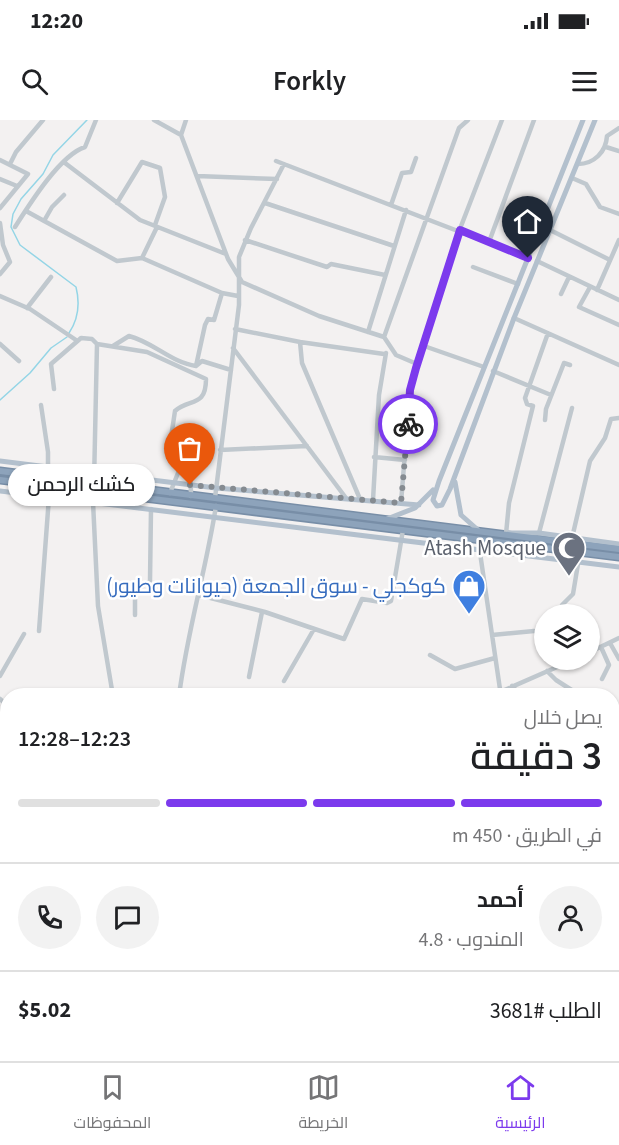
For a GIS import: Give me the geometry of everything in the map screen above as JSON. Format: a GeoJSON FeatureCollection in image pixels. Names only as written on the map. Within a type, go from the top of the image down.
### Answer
{"type":"FeatureCollection","features":[{"type":"Feature","properties":{"kind":"highway"},"geometry":{"type":"LineString","coordinates":[[0,471],[619,549]]}},
{"type":"Feature","properties":{"kind":"highway"},"geometry":{"type":"LineString","coordinates":[[0,480],[619,557]]}},
{"type":"Feature","properties":{"kind":"main road"},"geometry":{"type":"LineString","coordinates":[[583,120],[439,481],[433,500],[437,506],[444,502],[456,474],[493,371],[595,120]]}},
{"type":"Feature","properties":{"kind":"main road"},"geometry":{"type":"LineString","coordinates":[[0,461],[216,488],[419,505]]}},
{"type":"Feature","properties":{"kind":"main road"},"geometry":{"type":"LineString","coordinates":[[456,474],[455,493],[461,515],[472,528],[488,533]]}},
{"type":"Feature","properties":{"kind":"main road"},"geometry":{"type":"LineString","coordinates":[[377,519],[399,516],[419,505],[439,481]]}},
{"type":"Feature","properties":{"kind":"main road"},"geometry":{"type":"LineString","coordinates":[[0,491],[480,548],[619,567]]}},
{"type":"Feature","properties":{"kind":"main road"},"geometry":{"type":"LineString","coordinates":[[498,535],[539,532],[619,544]]}},
{"type":"Feature","properties":{"kind":"street"},"geometry":{"type":"LineString","coordinates":[[10,164],[43,120]]}},
{"type":"Feature","properties":{"kind":"street"},"geometry":{"type":"LineString","coordinates":[[15,227],[39,190],[79,149],[85,147],[96,120]]}},
{"type":"Feature","properties":{"kind":"street"},"geometry":{"type":"LineString","coordinates":[[154,120],[181,135],[226,254],[242,282],[296,307],[384,337],[391,349],[417,364]]}},
{"type":"Feature","properties":{"kind":"street"},"geometry":{"type":"LineString","coordinates":[[181,135],[186,120]]}},
{"type":"Feature","properties":{"kind":"street"},"geometry":{"type":"LineString","coordinates":[[384,337],[459,128],[468,120]]}},
{"type":"Feature","properties":{"kind":"street"},"geometry":{"type":"LineString","coordinates":[[401,503],[410,390],[460,230],[502,120]]}},
{"type":"Feature","properties":{"kind":"street"},"geometry":{"type":"LineString","coordinates":[[489,242],[534,120]]}},
{"type":"Feature","properties":{"kind":"street"},"geometry":{"type":"LineString","coordinates":[[578,164],[588,164],[606,147],[607,136],[619,128]]}},
{"type":"Feature","properties":{"kind":"street"},"geometry":{"type":"LineString","coordinates":[[606,147],[619,152]]}},
{"type":"Feature","properties":{"kind":"street"},"geometry":{"type":"LineString","coordinates":[[391,205],[402,173],[411,172],[416,158]]}},
{"type":"Feature","properties":{"kind":"street"},"geometry":{"type":"LineString","coordinates":[[0,160],[28,174],[0,208]]}},
{"type":"Feature","properties":{"kind":"street"},"geometry":{"type":"LineString","coordinates":[[276,161],[528,258]]}},
{"type":"Feature","properties":{"kind":"street"},"geometry":{"type":"LineString","coordinates":[[117,203],[142,162],[160,168],[165,197],[156,226],[142,258]]}},
{"type":"Feature","properties":{"kind":"street"},"geometry":{"type":"LineString","coordinates":[[65,163],[140,220],[226,254]]}},
{"type":"Feature","properties":{"kind":"street"},"geometry":{"type":"LineString","coordinates":[[215,498],[231,370],[239,258],[245,240],[284,164]]}},
{"type":"Feature","properties":{"kind":"street"},"geometry":{"type":"LineString","coordinates":[[197,176],[277,180]]}},
{"type":"Feature","properties":{"kind":"street"},"geometry":{"type":"LineString","coordinates":[[572,178],[586,184],[600,207],[619,214]]}},
{"type":"Feature","properties":{"kind":"street"},"geometry":{"type":"LineString","coordinates":[[0,179],[18,186]]}},
{"type":"Feature","properties":{"kind":"street"},"geometry":{"type":"LineString","coordinates":[[44,221],[52,207],[64,195]]}},
{"type":"Feature","properties":{"kind":"street"},"geometry":{"type":"LineString","coordinates":[[265,203],[394,246]]}},
{"type":"Feature","properties":{"kind":"street"},"geometry":{"type":"LineString","coordinates":[[368,332],[406,210]]}},
{"type":"Feature","properties":{"kind":"street"},"geometry":{"type":"LineString","coordinates":[[26,211],[117,261],[142,258],[222,293],[238,296]]}},
{"type":"Feature","properties":{"kind":"street"},"geometry":{"type":"LineString","coordinates":[[0,223],[3,245],[10,262],[0,274]]}},
{"type":"Feature","properties":{"kind":"street"},"geometry":{"type":"LineString","coordinates":[[550,230],[610,260]]}},
{"type":"Feature","properties":{"kind":"street"},"geometry":{"type":"LineString","coordinates":[[245,240],[327,267],[331,264],[385,275]]}},
{"type":"Feature","properties":{"kind":"street"},"geometry":{"type":"LineString","coordinates":[[597,290],[619,240]]}},
{"type":"Feature","properties":{"kind":"street"},"geometry":{"type":"LineString","coordinates":[[537,261],[619,300]]}},
{"type":"Feature","properties":{"kind":"street"},"geometry":{"type":"LineString","coordinates":[[473,267],[518,284]]}},
{"type":"Feature","properties":{"kind":"street"},"geometry":{"type":"LineString","coordinates":[[27,308],[51,277]]}},
{"type":"Feature","properties":{"kind":"street"},"geometry":{"type":"LineString","coordinates":[[561,294],[569,277]]}},
{"type":"Feature","properties":{"kind":"street"},"geometry":{"type":"LineString","coordinates":[[590,287],[579,307],[619,325]]}},
{"type":"Feature","properties":{"kind":"street"},"geometry":{"type":"LineString","coordinates":[[196,366],[205,325],[208,319],[214,320],[222,293]]}},
{"type":"Feature","properties":{"kind":"street"},"geometry":{"type":"LineString","coordinates":[[0,296],[27,308],[76,340]]}},
{"type":"Feature","properties":{"kind":"street"},"geometry":{"type":"LineString","coordinates":[[514,318],[619,365]]}},
{"type":"Feature","properties":{"kind":"street"},"geometry":{"type":"LineString","coordinates":[[235,329],[300,342],[384,354],[391,349]]}},
{"type":"Feature","properties":{"kind":"street"},"geometry":{"type":"LineString","coordinates":[[546,409],[527,404],[525,398],[548,333]]}},
{"type":"Feature","properties":{"kind":"street"},"geometry":{"type":"LineString","coordinates":[[113,346],[129,336],[147,341],[186,365],[196,366],[202,361],[231,370]]}},
{"type":"Feature","properties":{"kind":"street"},"geometry":{"type":"LineString","coordinates":[[54,389],[51,364],[76,340],[87,338],[97,344],[147,352],[206,379],[205,389],[199,401],[175,411],[170,444],[180,465],[170,493]]}},
{"type":"Feature","properties":{"kind":"street"},"geometry":{"type":"LineString","coordinates":[[300,342],[302,363],[360,499]]}},
{"type":"Feature","properties":{"kind":"street"},"geometry":{"type":"LineString","coordinates":[[0,344],[19,361]]}},
{"type":"Feature","properties":{"kind":"street"},"geometry":{"type":"LineString","coordinates":[[94,483],[97,344]]}},
{"type":"Feature","properties":{"kind":"street"},"geometry":{"type":"LineString","coordinates":[[424,346],[484,367]]}},
{"type":"Feature","properties":{"kind":"street"},"geometry":{"type":"LineString","coordinates":[[233,348],[346,498]]}},
{"type":"Feature","properties":{"kind":"street"},"geometry":{"type":"LineString","coordinates":[[373,501],[374,457],[384,354]]}},
{"type":"Feature","properties":{"kind":"street"},"geometry":{"type":"LineString","coordinates":[[545,420],[546,409],[564,363],[570,365]]}},
{"type":"Feature","properties":{"kind":"street"},"geometry":{"type":"LineString","coordinates":[[493,371],[551,395]]}},
{"type":"Feature","properties":{"kind":"street"},"geometry":{"type":"LineString","coordinates":[[41,405],[48,478]]}},
{"type":"Feature","properties":{"kind":"street"},"geometry":{"type":"LineString","coordinates":[[506,534],[509,503],[533,406]]}},
{"type":"Feature","properties":{"kind":"street"},"geometry":{"type":"LineString","coordinates":[[539,532],[573,408]]}},
{"type":"Feature","properties":{"kind":"street"},"geometry":{"type":"LineString","coordinates":[[572,538],[590,461],[605,438],[611,419],[619,417]]}},
{"type":"Feature","properties":{"kind":"street"},"geometry":{"type":"LineString","coordinates":[[220,450],[307,446]]}},
{"type":"Feature","properties":{"kind":"street"},"geometry":{"type":"LineString","coordinates":[[190,454],[190,496]]}},
{"type":"Feature","properties":{"kind":"street"},"geometry":{"type":"LineString","coordinates":[[374,457],[405,460]]}},
{"type":"Feature","properties":{"kind":"street"},"geometry":{"type":"LineString","coordinates":[[39,631],[49,497]]}},
{"type":"Feature","properties":{"kind":"street"},"geometry":{"type":"LineString","coordinates":[[93,502],[98,606],[112,688]]}},
{"type":"Feature","properties":{"kind":"street"},"geometry":{"type":"LineString","coordinates":[[180,688],[188,636],[199,595],[216,506]]}},
{"type":"Feature","properties":{"kind":"street"},"geometry":{"type":"LineString","coordinates":[[135,615],[135,591],[150,581],[151,509]]}},
{"type":"Feature","properties":{"kind":"street"},"geometry":{"type":"LineString","coordinates":[[199,595],[262,612],[344,639],[362,599],[387,603],[391,601],[402,530]]}},
{"type":"Feature","properties":{"kind":"street"},"geometry":{"type":"LineString","coordinates":[[478,539],[499,688]]}},
{"type":"Feature","properties":{"kind":"street"},"geometry":{"type":"LineString","coordinates":[[563,604],[573,594],[579,552]]}},
{"type":"Feature","properties":{"kind":"street"},"geometry":{"type":"LineString","coordinates":[[249,677],[262,612]]}},
{"type":"Feature","properties":{"kind":"street"},"geometry":{"type":"LineString","coordinates":[[284,681],[314,629]]}},
{"type":"Feature","properties":{"kind":"street"},"geometry":{"type":"LineString","coordinates":[[492,635],[534,631]]}},
{"type":"Feature","properties":{"kind":"street"},"geometry":{"type":"LineString","coordinates":[[0,676],[24,634]]}},
{"type":"Feature","properties":{"kind":"street"},"geometry":{"type":"LineString","coordinates":[[602,679],[609,665],[601,647],[619,638]]}},
{"type":"Feature","properties":{"kind":"street"},"geometry":{"type":"LineString","coordinates":[[610,642],[619,659]]}},
{"type":"Feature","properties":{"kind":"street"},"geometry":{"type":"LineString","coordinates":[[430,655],[455,669],[495,657]]}},
{"type":"Feature","properties":{"kind":"street"},"geometry":{"type":"LineString","coordinates":[[509,688],[547,671],[555,680],[568,688]]}},
{"type":"Feature","properties":{"kind":"waterway"},"geometry":{"type":"LineString","coordinates":[[69,333],[78,310],[76,287],[20,245],[11,227],[13,214],[21,199],[43,174],[53,155],[87,120]]}},
{"type":"Feature","properties":{"kind":"waterway"},"geometry":{"type":"LineString","coordinates":[[0,400],[30,373],[51,348],[67,337]]}},
{"type":"Feature","properties":{"kind":"way so far"},"geometry":{"type":"LineString","coordinates":[[190,485],[401,503],[408,424]]}},
{"type":"Feature","properties":{"kind":"place","name":"كشك الرحمن"},"geometry":{"type":"Point","coordinates":[190,485]}},
{"type":"Feature","properties":{"kind":"place","name":"Atash Mosque"},"geometry":{"type":"Point","coordinates":[569,577]}},
{"type":"Feature","properties":{"kind":"place","name":"كوكجلي - سوق الجمعة (حيوانات وطيور)"},"geometry":{"type":"Point","coordinates":[469,615]}},
{"type":"Feature","properties":{"kind":"route"},"geometry":{"type":"LineString","coordinates":[[408,424],[410,390],[460,230],[528,258]]}}]}
